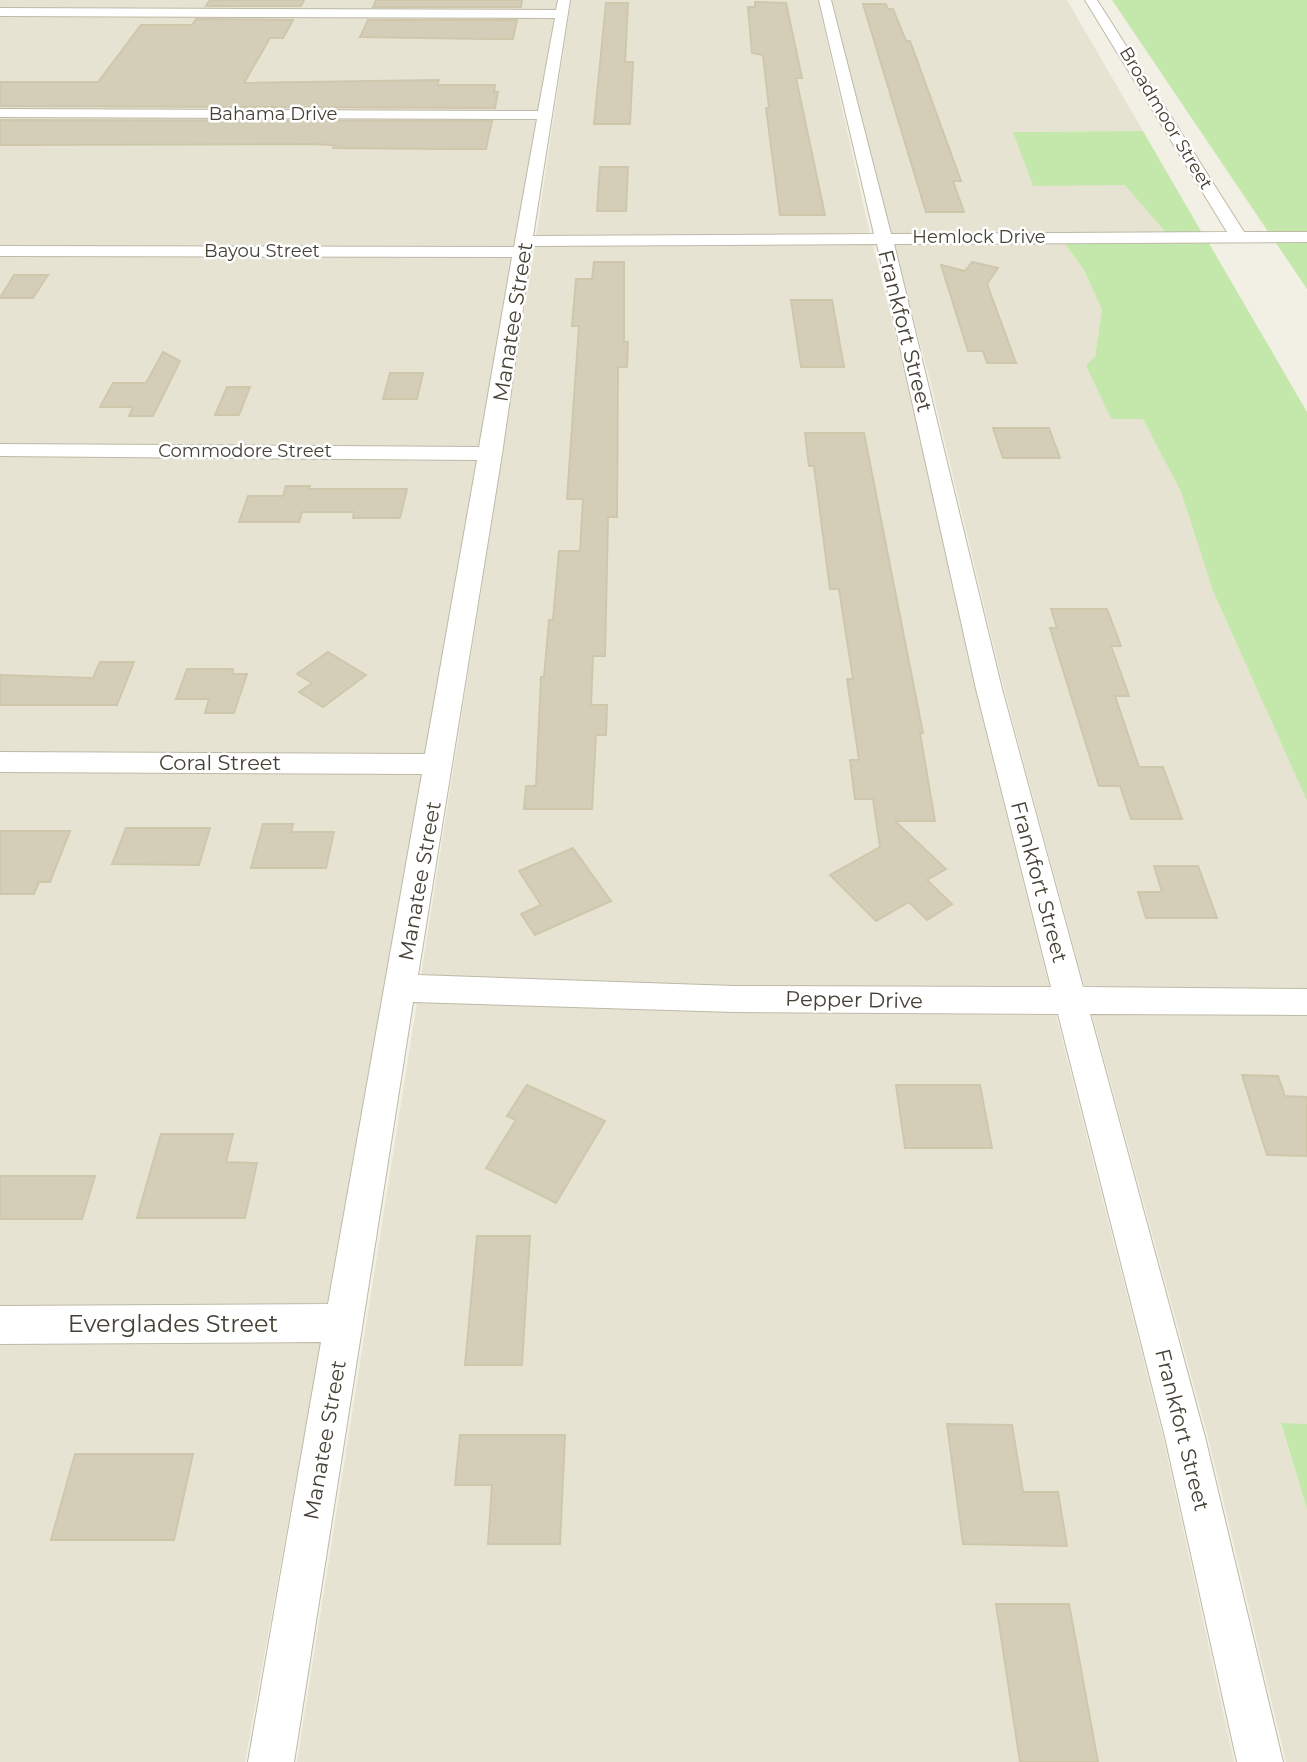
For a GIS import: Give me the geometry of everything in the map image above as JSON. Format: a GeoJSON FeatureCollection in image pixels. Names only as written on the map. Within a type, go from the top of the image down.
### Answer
{"type":"FeatureCollection","features":[{"type":"Feature","properties":{"kind":"street","name":"Frankfort Street"},"geometry":{"type":"LineString","coordinates":[[825,0],[881,238],[918,376],[989,689],[1185,1437],[1260,1762]]}},
{"type":"Feature","properties":{"kind":"street","name":"Broadmoor Street"},"geometry":{"type":"LineString","coordinates":[[1091,0],[1238,236]]}},
{"type":"Feature","properties":{"kind":"street"},"geometry":{"type":"LineString","coordinates":[[0,12],[563,7]]}},
{"type":"Feature","properties":{"kind":"street","name":"Manatee Street"},"geometry":{"type":"LineString","coordinates":[[271,1762],[491,454],[563,7]]}},
{"type":"Feature","properties":{"kind":"street","name":"Bahama Drive"},"geometry":{"type":"LineString","coordinates":[[0,113],[545,115]]}},
{"type":"Feature","properties":{"kind":"street","name":"Hemlock Drive"},"geometry":{"type":"LineString","coordinates":[[525,246],[881,238],[1307,237]]}},
{"type":"Feature","properties":{"kind":"street","name":"Bayou Street"},"geometry":{"type":"LineString","coordinates":[[0,250],[525,246]]}},
{"type":"Feature","properties":{"kind":"street","name":"Commodore Street"},"geometry":{"type":"LineString","coordinates":[[0,450],[491,454]]}},
{"type":"Feature","properties":{"kind":"street","name":"Coral Street"},"geometry":{"type":"LineString","coordinates":[[0,762],[439,764]]}},
{"type":"Feature","properties":{"kind":"street","name":"Pepper Drive"},"geometry":{"type":"LineString","coordinates":[[402,988],[734,999],[1307,1002]]}},
{"type":"Feature","properties":{"kind":"street","name":"Everglades Street"},"geometry":{"type":"LineString","coordinates":[[0,1325],[345,1323]]}},
{"type":"Feature","properties":{"kind":"shaded area"},"geometry":{"type":"Polygon","coordinates":[[[0,0],[557,0],[555,12],[0,10],[0,0]]]}},
{"type":"Feature","properties":{"kind":"shaded area"},"geometry":{"type":"Polygon","coordinates":[[[571,0],[818,0],[870,234],[536,237],[571,0]]]}},
{"type":"Feature","properties":{"kind":"shaded area"},"geometry":{"type":"Polygon","coordinates":[[[832,0],[1067,0],[1143,131],[1014,132],[1126,184],[1166,233],[890,234],[832,0]]]}},
{"type":"Feature","properties":{"kind":"shaded area"},"geometry":{"type":"Polygon","coordinates":[[[0,14],[554,16],[538,112],[0,110],[0,14]]]}},
{"type":"Feature","properties":{"kind":"shaded area"},"geometry":{"type":"Polygon","coordinates":[[[0,116],[537,118],[515,248],[0,247],[0,116]]]}},
{"type":"Feature","properties":{"kind":"shaded area"},"geometry":{"type":"Polygon","coordinates":[[[1063,241],[1084,270],[1102,310],[1095,358],[1087,365],[1111,418],[1143,418],[1181,492],[1213,591],[1307,801],[1307,989],[1085,989],[1004,689],[929,376],[892,242],[1063,241]]]}},
{"type":"Feature","properties":{"kind":"shaded area"},"geometry":{"type":"Polygon","coordinates":[[[872,242],[906,376],[975,689],[1050,989],[734,986],[421,976],[535,244],[872,242]]]}},
{"type":"Feature","properties":{"kind":"shaded area"},"geometry":{"type":"Polygon","coordinates":[[[0,254],[514,255],[480,448],[0,444],[0,254]]]}},
{"type":"Feature","properties":{"kind":"shaded area"},"geometry":{"type":"Polygon","coordinates":[[[0,456],[478,460],[426,755],[0,753],[0,456]]]}},
{"type":"Feature","properties":{"kind":"shaded area"},"geometry":{"type":"Polygon","coordinates":[[[0,772],[422,774],[327,1304],[0,1306],[0,772]]]}},
{"type":"Feature","properties":{"kind":"shaded area"},"geometry":{"type":"Polygon","coordinates":[[[417,1002],[735,1012],[1056,1015],[1163,1437],[1234,1762],[297,1762],[417,1002]]]}},
{"type":"Feature","properties":{"kind":"shaded area"},"geometry":{"type":"Polygon","coordinates":[[[1092,1015],[1307,1015],[1307,1424],[1281,1424],[1307,1509],[1307,1762],[1286,1762],[1208,1437],[1092,1015]]]}},
{"type":"Feature","properties":{"kind":"shaded area"},"geometry":{"type":"Polygon","coordinates":[[[321,1341],[245,1762],[0,1762],[0,1343],[321,1341]]]}},
{"type":"Feature","properties":{"kind":"green space"},"geometry":{"type":"Polygon","coordinates":[[[1112,0],[1307,0],[1307,233],[1269,233],[1112,0]]]}},
{"type":"Feature","properties":{"kind":"green space"},"geometry":{"type":"Polygon","coordinates":[[[1143,131],[1202,233],[1166,233],[1125,185],[1033,186],[1013,132],[1143,131]]]}},
{"type":"Feature","properties":{"kind":"green space"},"geometry":{"type":"Polygon","coordinates":[[[1207,240],[1307,412],[1307,801],[1213,591],[1181,492],[1143,419],[1111,419],[1086,365],[1095,357],[1102,310],[1084,270],[1063,241],[1207,240]]]}},
{"type":"Feature","properties":{"kind":"green space"},"geometry":{"type":"Polygon","coordinates":[[[1274,240],[1307,240],[1307,289],[1274,240]]]}},
{"type":"Feature","properties":{"kind":"green space"},"geometry":{"type":"Polygon","coordinates":[[[1281,1423],[1307,1424],[1307,1509],[1281,1423]]]}},
{"type":"Feature","properties":{"kind":"building"},"geometry":{"type":"Polygon","coordinates":[[[210,0],[304,0],[301,6],[206,6],[210,0]]]}},
{"type":"Feature","properties":{"kind":"building"},"geometry":{"type":"Polygon","coordinates":[[[376,0],[522,0],[521,7],[373,7],[376,0]]]}},
{"type":"Feature","properties":{"kind":"building"},"geometry":{"type":"Polygon","coordinates":[[[755,2],[786,3],[802,78],[796,78],[825,215],[780,215],[766,108],[769,108],[763,55],[752,53],[748,7],[755,7],[755,2]]]}},
{"type":"Feature","properties":{"kind":"building"},"geometry":{"type":"Polygon","coordinates":[[[606,3],[628,3],[625,62],[633,62],[630,124],[594,124],[606,3]]]}},
{"type":"Feature","properties":{"kind":"building"},"geometry":{"type":"Polygon","coordinates":[[[863,4],[886,4],[888,9],[893,9],[906,41],[910,41],[961,181],[953,181],[964,212],[926,212],[863,4]]]}},
{"type":"Feature","properties":{"kind":"building"},"geometry":{"type":"Polygon","coordinates":[[[196,19],[293,20],[283,38],[270,38],[244,83],[439,80],[437,85],[495,85],[494,92],[498,92],[495,108],[0,106],[0,82],[98,82],[141,25],[192,25],[196,19]]]}},
{"type":"Feature","properties":{"kind":"building"},"geometry":{"type":"Polygon","coordinates":[[[368,20],[517,20],[513,39],[487,39],[360,37],[368,20]]]}},
{"type":"Feature","properties":{"kind":"building"},"geometry":{"type":"Polygon","coordinates":[[[0,120],[492,121],[486,149],[443,149],[333,148],[334,145],[309,144],[0,145],[0,120]]]}},
{"type":"Feature","properties":{"kind":"building"},"geometry":{"type":"Polygon","coordinates":[[[600,167],[628,167],[626,211],[597,211],[600,167]]]}},
{"type":"Feature","properties":{"kind":"building"},"geometry":{"type":"Polygon","coordinates":[[[594,262],[624,262],[624,342],[628,342],[627,367],[618,367],[617,517],[608,517],[605,656],[593,656],[591,705],[607,705],[606,735],[596,735],[592,809],[524,809],[526,786],[536,786],[541,677],[544,677],[549,620],[553,620],[559,551],[580,551],[583,499],[567,499],[579,326],[572,326],[576,279],[592,279],[594,262]]]}},
{"type":"Feature","properties":{"kind":"building"},"geometry":{"type":"Polygon","coordinates":[[[972,262],[998,268],[987,284],[1016,363],[987,363],[983,351],[968,351],[941,265],[965,271],[972,262]]]}},
{"type":"Feature","properties":{"kind":"building"},"geometry":{"type":"Polygon","coordinates":[[[14,275],[48,275],[33,298],[0,298],[14,275]]]}},
{"type":"Feature","properties":{"kind":"building"},"geometry":{"type":"Polygon","coordinates":[[[791,300],[832,300],[844,367],[801,367],[791,300]]]}},
{"type":"Feature","properties":{"kind":"building"},"geometry":{"type":"Polygon","coordinates":[[[163,352],[180,361],[153,416],[129,416],[133,407],[100,407],[113,383],[146,383],[163,352]]]}},
{"type":"Feature","properties":{"kind":"building"},"geometry":{"type":"Polygon","coordinates":[[[390,373],[423,373],[417,399],[383,399],[390,373]]]}},
{"type":"Feature","properties":{"kind":"building"},"geometry":{"type":"Polygon","coordinates":[[[227,387],[250,387],[239,415],[215,415],[227,387]]]}},
{"type":"Feature","properties":{"kind":"building"},"geometry":{"type":"Polygon","coordinates":[[[993,428],[1049,428],[1060,458],[1003,458],[993,428]]]}},
{"type":"Feature","properties":{"kind":"building"},"geometry":{"type":"Polygon","coordinates":[[[805,433],[864,433],[923,733],[920,733],[935,821],[895,821],[946,869],[927,880],[952,904],[927,920],[909,902],[876,921],[830,875],[880,847],[873,799],[855,799],[850,760],[859,760],[847,679],[853,679],[839,589],[830,589],[814,466],[809,466],[805,433]]]}},
{"type":"Feature","properties":{"kind":"building"},"geometry":{"type":"Polygon","coordinates":[[[286,486],[310,486],[309,489],[407,489],[400,518],[353,518],[354,512],[302,512],[299,522],[239,522],[248,496],[283,496],[286,486]]]}},
{"type":"Feature","properties":{"kind":"building"},"geometry":{"type":"Polygon","coordinates":[[[1051,609],[1107,609],[1121,646],[1111,646],[1129,696],[1115,696],[1139,767],[1163,767],[1182,819],[1131,819],[1120,786],[1099,786],[1050,628],[1057,628],[1051,609]]]}},
{"type":"Feature","properties":{"kind":"building"},"geometry":{"type":"Polygon","coordinates":[[[328,652],[366,675],[323,707],[299,692],[312,683],[297,674],[328,652]]]}},
{"type":"Feature","properties":{"kind":"building"},"geometry":{"type":"Polygon","coordinates":[[[100,662],[134,662],[117,705],[0,705],[0,675],[93,678],[100,662]]]}},
{"type":"Feature","properties":{"kind":"building"},"geometry":{"type":"Polygon","coordinates":[[[187,669],[233,669],[232,674],[247,674],[234,713],[205,713],[209,699],[176,699],[187,669]]]}},
{"type":"Feature","properties":{"kind":"building"},"geometry":{"type":"Polygon","coordinates":[[[263,824],[293,824],[291,832],[334,832],[326,868],[251,868],[263,824]]]}},
{"type":"Feature","properties":{"kind":"building"},"geometry":{"type":"Polygon","coordinates":[[[126,828],[210,828],[199,865],[112,864],[126,828]]]}},
{"type":"Feature","properties":{"kind":"building"},"geometry":{"type":"Polygon","coordinates":[[[0,831],[70,831],[50,882],[39,882],[34,894],[0,894],[0,831]]]}},
{"type":"Feature","properties":{"kind":"building"},"geometry":{"type":"Polygon","coordinates":[[[573,848],[611,901],[535,935],[521,914],[541,905],[519,871],[573,848]]]}},
{"type":"Feature","properties":{"kind":"building"},"geometry":{"type":"Polygon","coordinates":[[[1154,866],[1198,866],[1217,918],[1146,918],[1138,892],[1162,892],[1154,866]]]}},
{"type":"Feature","properties":{"kind":"building"},"geometry":{"type":"Polygon","coordinates":[[[1242,1075],[1278,1076],[1285,1096],[1307,1097],[1307,1156],[1267,1155],[1242,1075]]]}},
{"type":"Feature","properties":{"kind":"building"},"geometry":{"type":"Polygon","coordinates":[[[527,1085],[605,1121],[556,1203],[486,1168],[516,1120],[507,1116],[527,1085]]]}},
{"type":"Feature","properties":{"kind":"building"},"geometry":{"type":"Polygon","coordinates":[[[896,1085],[980,1085],[992,1148],[905,1148],[896,1085]]]}},
{"type":"Feature","properties":{"kind":"building"},"geometry":{"type":"Polygon","coordinates":[[[161,1134],[233,1134],[226,1162],[257,1163],[245,1218],[137,1218],[161,1134]]]}},
{"type":"Feature","properties":{"kind":"building"},"geometry":{"type":"Polygon","coordinates":[[[0,1176],[95,1176],[82,1219],[0,1219],[0,1176]]]}},
{"type":"Feature","properties":{"kind":"building"},"geometry":{"type":"Polygon","coordinates":[[[477,1236],[530,1236],[522,1365],[465,1365],[477,1236]]]}},
{"type":"Feature","properties":{"kind":"building"},"geometry":{"type":"Polygon","coordinates":[[[947,1424],[1012,1425],[1023,1492],[1058,1492],[1067,1546],[963,1544],[947,1424]]]}},
{"type":"Feature","properties":{"kind":"building"},"geometry":{"type":"Polygon","coordinates":[[[460,1435],[565,1435],[560,1544],[488,1544],[492,1485],[455,1485],[460,1435]]]}},
{"type":"Feature","properties":{"kind":"building"},"geometry":{"type":"Polygon","coordinates":[[[75,1454],[193,1454],[174,1540],[51,1540],[75,1454]]]}},
{"type":"Feature","properties":{"kind":"building"},"geometry":{"type":"Polygon","coordinates":[[[996,1604],[1069,1604],[1098,1762],[1020,1762],[996,1604]]]}}]}
